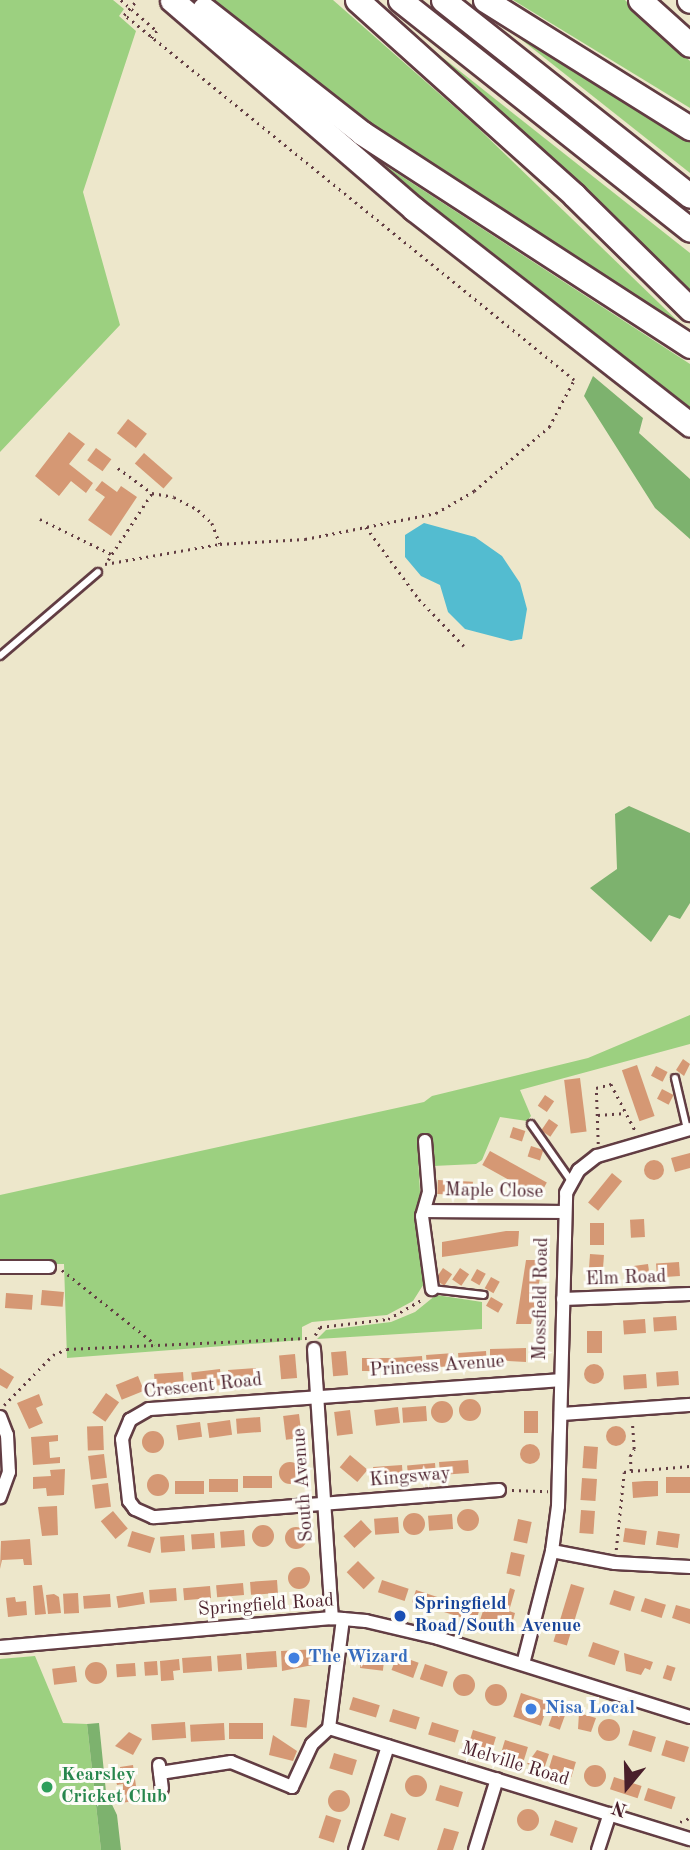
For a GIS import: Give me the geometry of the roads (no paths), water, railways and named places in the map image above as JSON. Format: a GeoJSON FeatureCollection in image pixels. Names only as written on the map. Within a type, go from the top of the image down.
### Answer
{"type":"FeatureCollection","features":[{"type":"Feature","properties":{"kind":"highway"},"geometry":{"type":"LineString","coordinates":[[172,0],[414,209],[690,425]]}},
{"type":"Feature","properties":{"kind":"highway"},"geometry":{"type":"LineString","coordinates":[[191,0],[362,133],[690,345]]}},
{"type":"Feature","properties":{"kind":"highway"},"geometry":{"type":"LineString","coordinates":[[357,0],[574,195],[690,309]]}},
{"type":"Feature","properties":{"kind":"highway"},"geometry":{"type":"LineString","coordinates":[[400,0],[690,230]]}},
{"type":"Feature","properties":{"kind":"highway"},"geometry":{"type":"LineString","coordinates":[[443,0],[690,197]]}},
{"type":"Feature","properties":{"kind":"highway"},"geometry":{"type":"LineString","coordinates":[[485,0],[690,128]]}},
{"type":"Feature","properties":{"kind":"highway"},"geometry":{"type":"LineString","coordinates":[[640,0],[690,45]]}},
{"type":"Feature","properties":{"kind":"street"},"geometry":{"type":"LineString","coordinates":[[571,1181],[599,1155],[689,1129]]}},
{"type":"Feature","properties":{"kind":"street"},"geometry":{"type":"LineString","coordinates":[[425,1140],[429,1192],[423,1235],[432,1289]]}},
{"type":"Feature","properties":{"kind":"street","name":"Mossfield Road"},"geometry":{"type":"LineString","coordinates":[[523,1664],[552,1551],[559,1492],[562,1212],[571,1181]]}},
{"type":"Feature","properties":{"kind":"street","name":"Maple Close"},"geometry":{"type":"LineString","coordinates":[[425,1211],[562,1212]]}},
{"type":"Feature","properties":{"kind":"street"},"geometry":{"type":"LineString","coordinates":[[0,1267],[42,1271]]}},
{"type":"Feature","properties":{"kind":"street","name":"Elm Road"},"geometry":{"type":"LineString","coordinates":[[563,1299],[690,1294]]}},
{"type":"Feature","properties":{"kind":"street","name":"South Avenue"},"geometry":{"type":"LineString","coordinates":[[313,1343],[337,1619],[329,1728]]}},
{"type":"Feature","properties":{"kind":"street","name":"Princess Avenue"},"geometry":{"type":"LineString","coordinates":[[317,1395],[560,1380]]}},
{"type":"Feature","properties":{"kind":"street","name":"Crescent Road"},"geometry":{"type":"LineString","coordinates":[[317,1395],[149,1409],[130,1420],[122,1439],[127,1494],[143,1514],[325,1504]]}},
{"type":"Feature","properties":{"kind":"street"},"geometry":{"type":"LineString","coordinates":[[561,1414],[690,1405]]}},
{"type":"Feature","properties":{"kind":"street"},"geometry":{"type":"LineString","coordinates":[[0,1417],[7,1435],[9,1472],[0,1497]]}},
{"type":"Feature","properties":{"kind":"street","name":"Kingsway"},"geometry":{"type":"LineString","coordinates":[[325,1504],[499,1490]]}},
{"type":"Feature","properties":{"kind":"street"},"geometry":{"type":"LineString","coordinates":[[552,1551],[615,1563],[690,1567]]}},
{"type":"Feature","properties":{"kind":"street","name":"Springfield Road"},"geometry":{"type":"LineString","coordinates":[[0,1647],[337,1619],[438,1638],[690,1717]]}},
{"type":"Feature","properties":{"kind":"street"},"geometry":{"type":"LineString","coordinates":[[162,1789],[159,1769],[231,1762],[292,1787],[312,1744],[329,1728]]}},
{"type":"Feature","properties":{"kind":"street","name":"Melville Road"},"geometry":{"type":"LineString","coordinates":[[329,1728],[690,1839]]}},
{"type":"Feature","properties":{"kind":"street"},"geometry":{"type":"LineString","coordinates":[[355,1850],[388,1746]]}},
{"type":"Feature","properties":{"kind":"street"},"geometry":{"type":"LineString","coordinates":[[475,1850],[497,1779]]}},
{"type":"Feature","properties":{"kind":"street"},"geometry":{"type":"LineString","coordinates":[[598,1850],[610,1814]]}},
{"type":"Feature","properties":{"kind":"lane"},"geometry":{"type":"LineString","coordinates":[[0,656],[98,572]]}},
{"type":"Feature","properties":{"kind":"lane"},"geometry":{"type":"LineString","coordinates":[[675,1078],[689,1129]]}},
{"type":"Feature","properties":{"kind":"lane"},"geometry":{"type":"LineString","coordinates":[[531,1124],[571,1181]]}},
{"type":"Feature","properties":{"kind":"lane"},"geometry":{"type":"LineString","coordinates":[[432,1289],[484,1296]]}},
{"type":"Feature","properties":{"kind":"water"},"geometry":{"type":"Polygon","coordinates":[[[424,523],[475,537],[502,556],[520,583],[527,609],[522,639],[511,641],[465,629],[448,612],[440,585],[421,576],[405,557],[405,535],[424,523]]]}},
{"type":"Feature","properties":{"kind":"place","name":"Springfield Road/South Avenue"},"geometry":{"type":"Point","coordinates":[400,1616]}},
{"type":"Feature","properties":{"kind":"place","name":"The Wizard"},"geometry":{"type":"Point","coordinates":[294,1658]}},
{"type":"Feature","properties":{"kind":"place","name":"Nisa Local"},"geometry":{"type":"Point","coordinates":[531,1709]}},
{"type":"Feature","properties":{"kind":"place","name":"Kearsley Cricket Club"},"geometry":{"type":"Point","coordinates":[47,1787]}}]}
